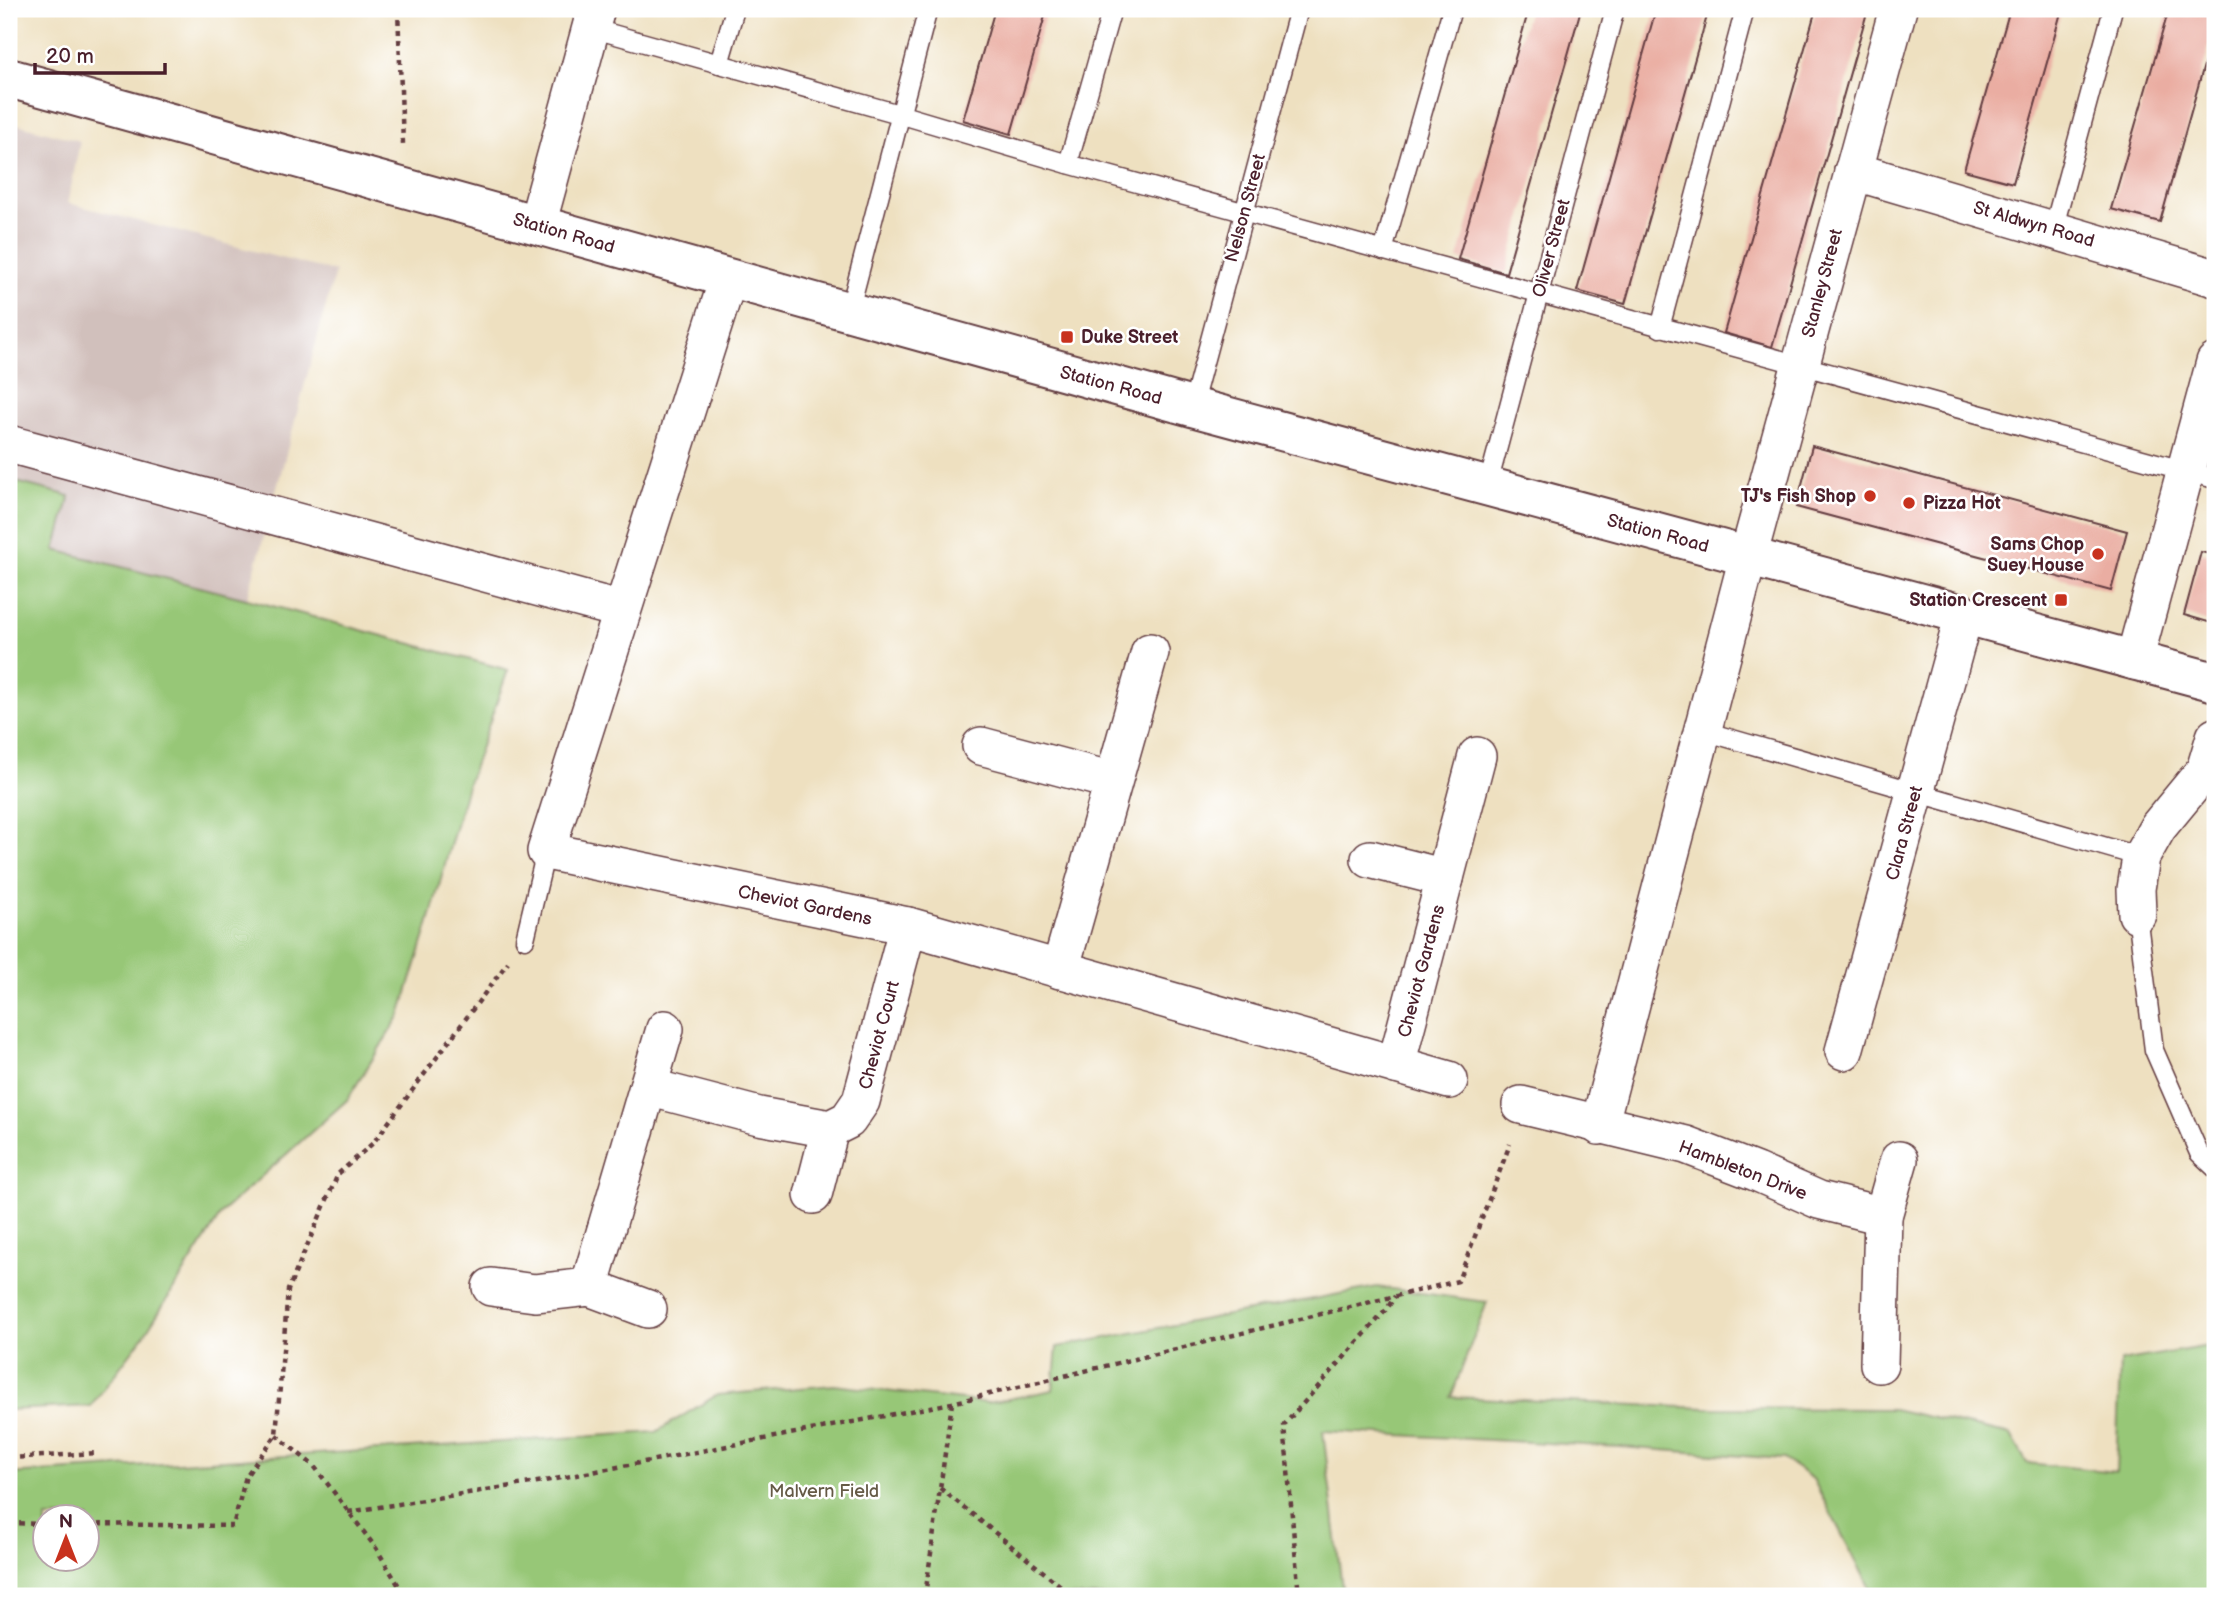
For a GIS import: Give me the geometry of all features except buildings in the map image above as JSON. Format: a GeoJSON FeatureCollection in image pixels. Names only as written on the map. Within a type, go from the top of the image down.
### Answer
{"type":"FeatureCollection","features":[{"type":"Feature","properties":{"kind":"main road","name":"Station Road"},"geometry":{"type":"LineString","coordinates":[[9,78],[1487,488],[2215,682]]}},
{"type":"Feature","properties":{"kind":"street","name":"Stanley Street"},"geometry":{"type":"LineString","coordinates":[[1599,1126],[1748,557],[1898,9]]}},
{"type":"Feature","properties":{"kind":"street"},"geometry":{"type":"LineString","coordinates":[[537,225],[593,18]]}},
{"type":"Feature","properties":{"kind":"street","name":"St Aldwyn Road"},"geometry":{"type":"LineString","coordinates":[[1853,171],[2215,278]]}},
{"type":"Feature","properties":{"kind":"street"},"geometry":{"type":"LineString","coordinates":[[546,851],[728,279]]}},
{"type":"Feature","properties":{"kind":"street"},"geometry":{"type":"LineString","coordinates":[[2134,661],[2201,475],[2215,362]]}},
{"type":"Feature","properties":{"kind":"street"},"geometry":{"type":"LineString","coordinates":[[9,444],[622,610]]}},
{"type":"Feature","properties":{"kind":"street","name":"Clara Street"},"geometry":{"type":"LineString","coordinates":[[1844,1051],[1964,615]]}},
{"type":"Feature","properties":{"kind":"street"},"geometry":{"type":"LineString","coordinates":[[1060,970],[1150,652]]}},
{"type":"Feature","properties":{"kind":"street"},"geometry":{"type":"LineString","coordinates":[[2137,914],[2136,889],[2141,857],[2158,827],[2205,771],[2215,737]]}},
{"type":"Feature","properties":{"kind":"street"},"geometry":{"type":"LineString","coordinates":[[981,746],[1113,781]]}},
{"type":"Feature","properties":{"kind":"street","name":"Cheviot Gardens"},"geometry":{"type":"LineString","coordinates":[[1396,1065],[1477,756]]}},
{"type":"Feature","properties":{"kind":"street","name":"Cheviot Gardens"},"geometry":{"type":"LineString","coordinates":[[546,851],[908,926],[1449,1080]]}},
{"type":"Feature","properties":{"kind":"street"},"geometry":{"type":"LineString","coordinates":[[1370,859],[1445,878]]}},
{"type":"Feature","properties":{"kind":"street","name":"Cheviot Court"},"geometry":{"type":"LineString","coordinates":[[830,1129],[848,1120],[861,1101],[908,926]]}},
{"type":"Feature","properties":{"kind":"street"},"geometry":{"type":"LineString","coordinates":[[589,1287],[665,1029]]}},
{"type":"Feature","properties":{"kind":"street"},"geometry":{"type":"LineString","coordinates":[[648,1087],[759,1116],[830,1129],[813,1195]]}},
{"type":"Feature","properties":{"kind":"street","name":"Hambleton Drive"},"geometry":{"type":"LineString","coordinates":[[1521,1105],[1686,1145],[1818,1200],[1882,1216]]}},
{"type":"Feature","properties":{"kind":"street"},"geometry":{"type":"LineString","coordinates":[[1879,1364],[1882,1216],[1899,1160]]}},
{"type":"Feature","properties":{"kind":"street"},"geometry":{"type":"LineString","coordinates":[[491,1287],[535,1293],[589,1287],[648,1309]]}},
{"type":"Feature","properties":{"kind":"lane"},"geometry":{"type":"LineString","coordinates":[[719,64],[735,9]]}},
{"type":"Feature","properties":{"kind":"lane"},"geometry":{"type":"LineString","coordinates":[[849,312],[928,9]]}},
{"type":"Feature","properties":{"kind":"lane"},"geometry":{"type":"LineString","coordinates":[[1068,164],[1112,9]]}},
{"type":"Feature","properties":{"kind":"lane","name":"Nelson Street"},"geometry":{"type":"LineString","coordinates":[[1192,407],[1299,9]]}},
{"type":"Feature","properties":{"kind":"lane"},"geometry":{"type":"LineString","coordinates":[[1383,251],[1452,9]]}},
{"type":"Feature","properties":{"kind":"lane","name":"Oliver Street"},"geometry":{"type":"LineString","coordinates":[[1487,488],[1615,9]]}},
{"type":"Feature","properties":{"kind":"lane"},"geometry":{"type":"LineString","coordinates":[[1660,328],[1745,9]]}},
{"type":"Feature","properties":{"kind":"lane"},"geometry":{"type":"LineString","coordinates":[[2053,230],[2113,9]]}},
{"type":"Feature","properties":{"kind":"lane"},"geometry":{"type":"LineString","coordinates":[[593,18],[719,64],[1068,164],[2201,475]]}},
{"type":"Feature","properties":{"kind":"lane"},"geometry":{"type":"LineString","coordinates":[[1704,731],[2141,857]]}},
{"type":"Feature","properties":{"kind":"lane"},"geometry":{"type":"LineString","coordinates":[[525,939],[546,851]]}},
{"type":"Feature","properties":{"kind":"lane"},"geometry":{"type":"LineString","coordinates":[[2137,914],[2154,1049],[2199,1153],[2215,1168]]}},
{"type":"Feature","properties":{"kind":"path"},"geometry":{"type":"LineString","coordinates":[[398,9],[405,188]]}},
{"type":"Feature","properties":{"kind":"path"},"geometry":{"type":"LineString","coordinates":[[102,1524],[233,1527],[246,1476],[276,1435],[288,1290],[338,1174],[373,1143],[525,939]]}},
{"type":"Feature","properties":{"kind":"path"},"geometry":{"type":"LineString","coordinates":[[348,1512],[550,1480],[952,1402],[1458,1281],[1513,1137],[1521,1105]]}},
{"type":"Feature","properties":{"kind":"path"},"geometry":{"type":"LineString","coordinates":[[1299,1596],[1284,1425],[1396,1296]]}},
{"type":"Feature","properties":{"kind":"path"},"geometry":{"type":"LineString","coordinates":[[925,1596],[952,1402]]}},
{"type":"Feature","properties":{"kind":"path"},"geometry":{"type":"LineString","coordinates":[[276,1435],[314,1466],[376,1548],[405,1596]]}},
{"type":"Feature","properties":{"kind":"path"},"geometry":{"type":"LineString","coordinates":[[9,1458],[98,1452]]}},
{"type":"Feature","properties":{"kind":"path"},"geometry":{"type":"LineString","coordinates":[[940,1488],[1073,1596]]}},
{"type":"Feature","properties":{"kind":"path"},"geometry":{"type":"LineString","coordinates":[[9,1523],[32,1524]]}},
{"type":"Feature","properties":{"kind":"shaded area"},"geometry":{"type":"Polygon","coordinates":[[[9,122],[80,141],[68,203],[335,272],[247,599],[55,550],[70,497],[9,480],[9,122]]]}},
{"type":"Feature","properties":{"kind":"green space"},"geometry":{"type":"Polygon","coordinates":[[[9,480],[70,496],[55,550],[508,670],[466,789],[400,1015],[347,1100],[223,1211],[145,1334],[91,1406],[9,1410],[9,480]]]}},
{"type":"Feature","properties":{"kind":"green space","name":"Malvern Field"},"geometry":{"type":"Polygon","coordinates":[[[1377,1287],[1487,1302],[1451,1397],[1706,1408],[1893,1409],[2011,1435],[2027,1463],[2116,1472],[2120,1361],[2215,1345],[2215,1596],[1874,1596],[1813,1479],[1783,1459],[1323,1431],[1343,1596],[9,1596],[9,1474],[656,1432],[717,1395],[834,1385],[988,1403],[1053,1390],[1057,1347],[1377,1287]]]}},
{"type":"Feature","properties":{"kind":"place","name":"Duke Street"},"geometry":{"type":"Point","coordinates":[1067,337]}},
{"type":"Feature","properties":{"kind":"place","name":"TJ's Fish Shop"},"geometry":{"type":"Point","coordinates":[1870,496]}},
{"type":"Feature","properties":{"kind":"place","name":"Pizza Hot"},"geometry":{"type":"Point","coordinates":[1909,503]}},
{"type":"Feature","properties":{"kind":"place","name":"Sams Chop Suey House"},"geometry":{"type":"Point","coordinates":[2098,554]}},
{"type":"Feature","properties":{"kind":"place","name":"Station Crescent"},"geometry":{"type":"Point","coordinates":[2061,600]}}]}
